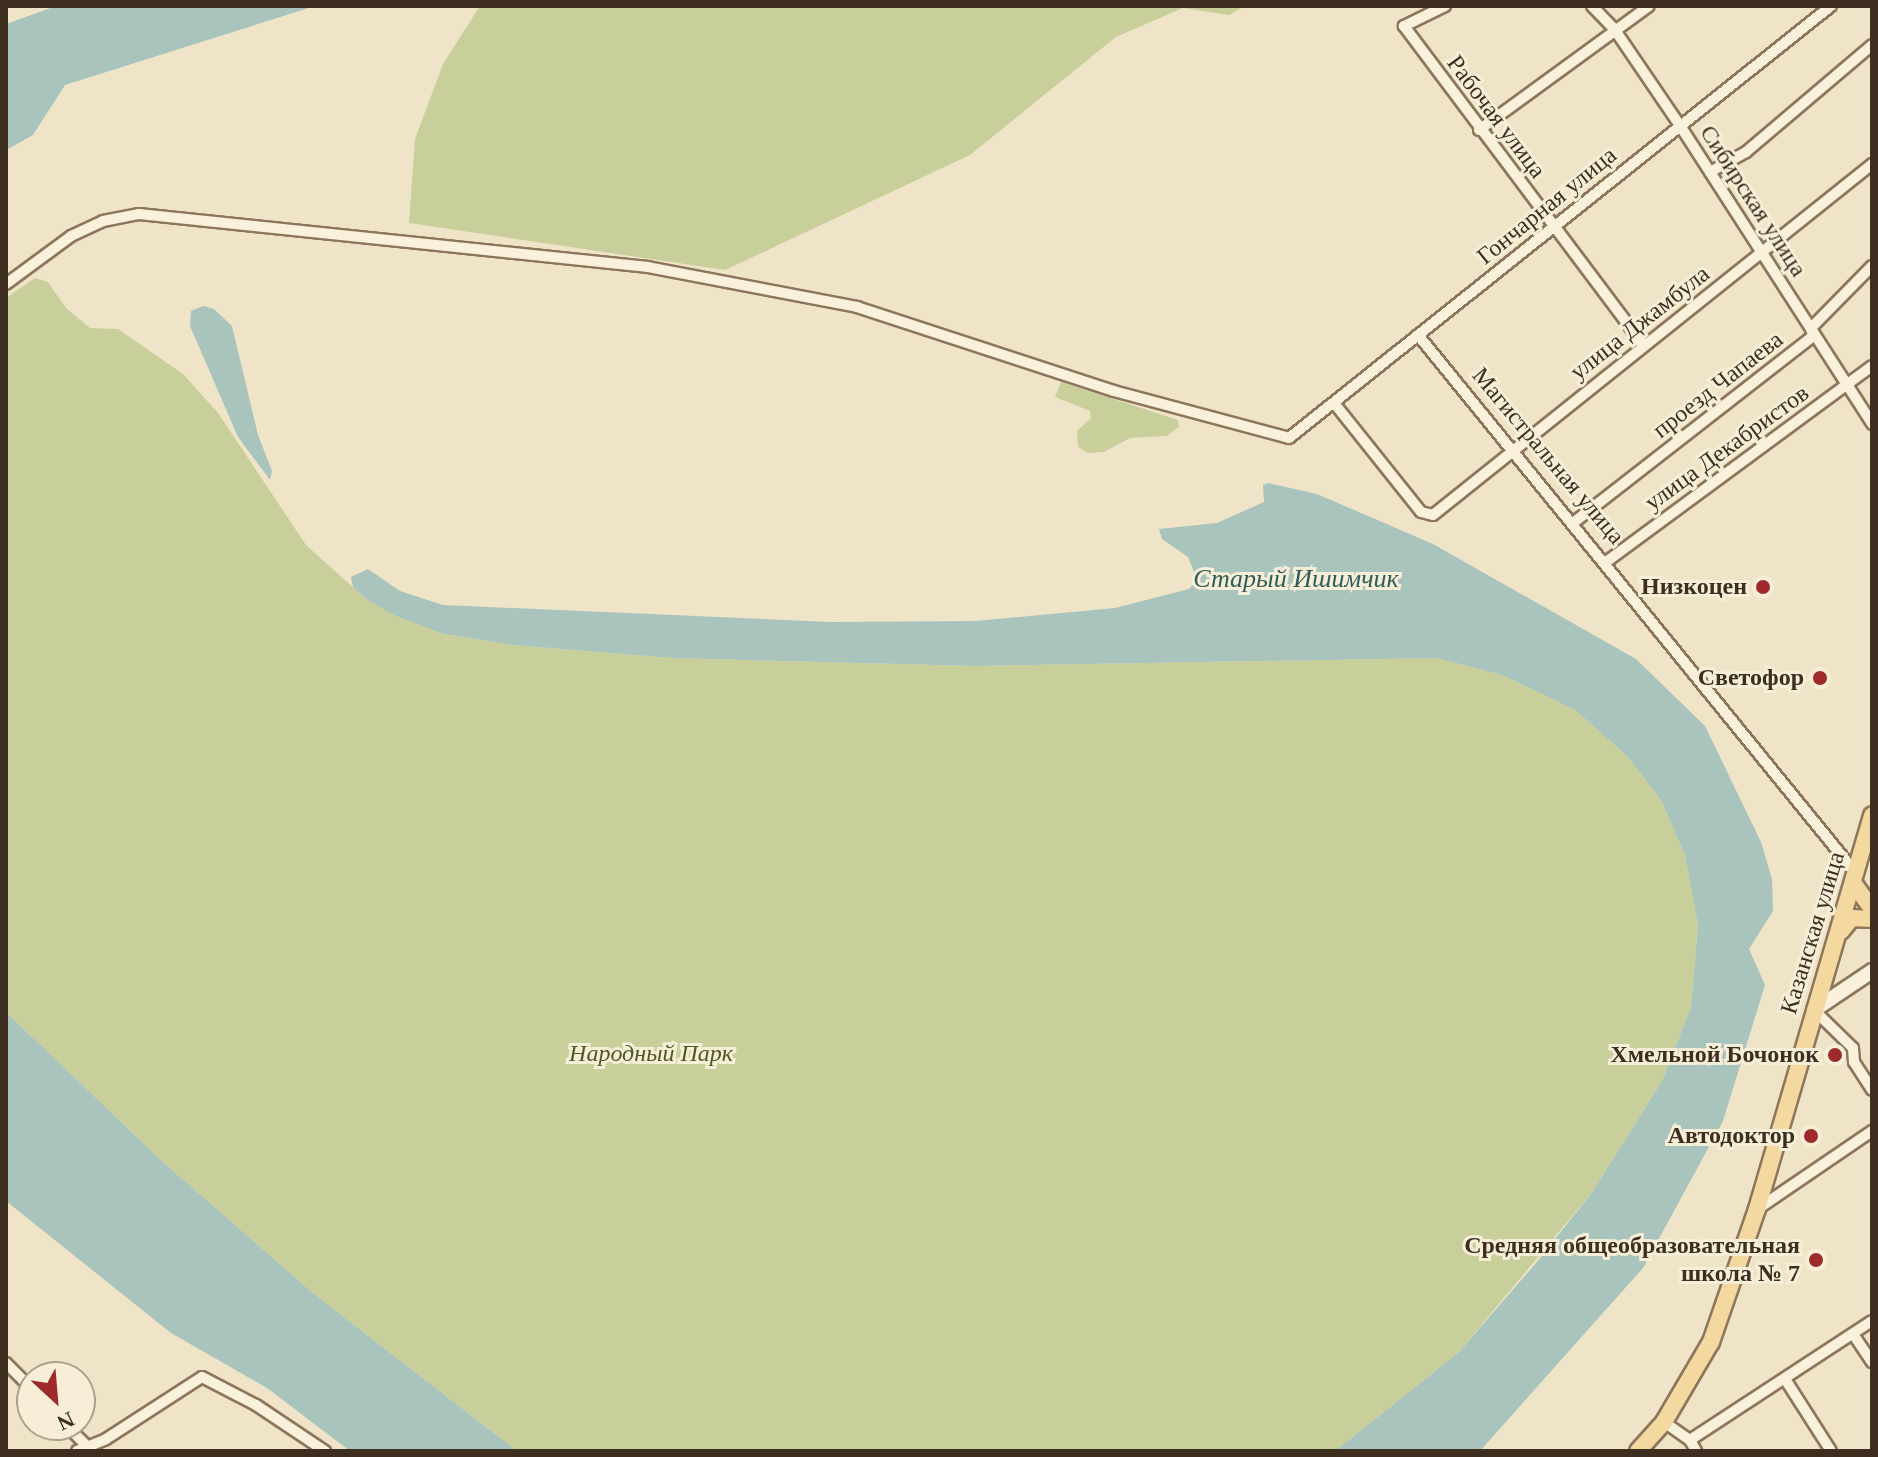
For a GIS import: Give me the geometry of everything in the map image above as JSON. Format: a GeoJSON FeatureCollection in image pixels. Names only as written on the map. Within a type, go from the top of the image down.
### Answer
{"type":"FeatureCollection","features":[{"type":"Feature","properties":{"kind":"main road","name":"Казанская улица"},"geometry":{"type":"LineString","coordinates":[[1638,1451],[1664,1422],[1711,1342],[1757,1209],[1872,815]]}},
{"type":"Feature","properties":{"kind":"main road","name":"Магистральная улица"},"geometry":{"type":"LineString","coordinates":[[1854,884],[1872,909]]}},
{"type":"Feature","properties":{"kind":"main road"},"geometry":{"type":"LineString","coordinates":[[1834,941],[1852,918],[1872,919]]}},
{"type":"Feature","properties":{"kind":"street","name":"Рабочая улица"},"geometry":{"type":"LineString","coordinates":[[1445,6],[1404,26],[1644,346]]}},
{"type":"Feature","properties":{"kind":"street","name":"Сибирская улица"},"geometry":{"type":"LineString","coordinates":[[1592,6],[1615,30],[1679,124],[1872,424]]}},
{"type":"Feature","properties":{"kind":"street"},"geometry":{"type":"LineString","coordinates":[[1479,130],[1649,6]]}},
{"type":"Feature","properties":{"kind":"street","name":"Гончарная улица"},"geometry":{"type":"LineString","coordinates":[[6,284],[71,236],[103,221],[139,214],[648,267],[857,307],[1114,391],[1289,438],[1679,124],[1831,6]]}},
{"type":"Feature","properties":{"kind":"street"},"geometry":{"type":"LineString","coordinates":[[1710,172],[1746,152],[1872,45]]}},
{"type":"Feature","properties":{"kind":"street","name":"улица Джамбула"},"geometry":{"type":"LineString","coordinates":[[1334,403],[1421,512],[1433,515],[1511,449],[1872,164]]}},
{"type":"Feature","properties":{"kind":"street","name":"проезд Чапаева"},"geometry":{"type":"LineString","coordinates":[[1573,523],[1813,336],[1811,328],[1872,266]]}},
{"type":"Feature","properties":{"kind":"street","name":"Магистральная улица"},"geometry":{"type":"LineString","coordinates":[[1418,335],[1856,866],[1854,884]]}},
{"type":"Feature","properties":{"kind":"street","name":"улица Декабристов"},"geometry":{"type":"LineString","coordinates":[[1606,562],[1872,366]]}},
{"type":"Feature","properties":{"kind":"street"},"geometry":{"type":"LineString","coordinates":[[1872,971],[1814,1010],[1853,1048],[1854,1062],[1872,1090]]}},
{"type":"Feature","properties":{"kind":"street"},"geometry":{"type":"LineString","coordinates":[[1757,1209],[1872,1131]]}},
{"type":"Feature","properties":{"kind":"street"},"geometry":{"type":"LineString","coordinates":[[1690,1440],[1872,1321]]}},
{"type":"Feature","properties":{"kind":"street"},"geometry":{"type":"LineString","coordinates":[[1853,1334],[1872,1362]]}},
{"type":"Feature","properties":{"kind":"street"},"geometry":{"type":"LineString","coordinates":[[85,1449],[106,1439],[202,1377],[278,1418],[325,1451]]}},
{"type":"Feature","properties":{"kind":"street"},"geometry":{"type":"LineString","coordinates":[[1785,1379],[1831,1451]]}},
{"type":"Feature","properties":{"kind":"street"},"geometry":{"type":"LineString","coordinates":[[1664,1422],[1690,1440],[1696,1451]]}},
{"type":"Feature","properties":{"kind":"green space"},"geometry":{"type":"Polygon","coordinates":[[[480,6],[1245,6],[1229,15],[1183,8],[1116,37],[970,155],[725,270],[409,223],[415,139],[443,64],[480,6]]]}},
{"type":"Feature","properties":{"kind":"green space","name":"Народный Парк"},"geometry":{"type":"Polygon","coordinates":[[[35,278],[48,282],[66,308],[90,328],[118,329],[183,374],[218,413],[306,545],[366,599],[444,634],[513,645],[672,658],[975,666],[1436,658],[1502,675],[1575,710],[1627,756],[1661,800],[1685,856],[1698,925],[1691,1007],[1662,1081],[1593,1191],[1458,1353],[1335,1451],[517,1451],[314,1294],[164,1163],[6,1012],[6,298],[35,278]]]}},
{"type":"Feature","properties":{"kind":"green space"},"geometry":{"type":"Polygon","coordinates":[[[1061,382],[1178,420],[1179,427],[1167,436],[1130,438],[1104,452],[1088,453],[1078,447],[1077,431],[1091,418],[1090,411],[1055,397],[1061,382]]]}},
{"type":"Feature","properties":{"kind":"water"},"geometry":{"type":"Polygon","coordinates":[[[56,6],[315,6],[65,85],[33,135],[6,150],[6,24],[56,6]]]}},
{"type":"Feature","properties":{"kind":"water"},"geometry":{"type":"Polygon","coordinates":[[[203,306],[214,309],[232,326],[258,435],[272,471],[270,480],[238,437],[190,326],[191,311],[203,306]]]}},
{"type":"Feature","properties":{"kind":"water","name":"Старый Ишимчик"},"geometry":{"type":"Polygon","coordinates":[[[1268,483],[1317,494],[1433,544],[1636,659],[1705,726],[1761,842],[1772,879],[1773,911],[1749,949],[1765,985],[1723,1121],[1643,1268],[1480,1451],[1335,1451],[1458,1353],[1536,1263],[1593,1191],[1662,1081],[1691,1007],[1698,925],[1685,856],[1661,800],[1627,756],[1575,710],[1502,675],[1436,658],[975,666],[672,658],[513,645],[444,634],[396,616],[366,599],[353,587],[351,577],[368,569],[400,591],[443,605],[831,622],[975,621],[1115,608],[1189,589],[1197,579],[1188,557],[1162,539],[1159,529],[1217,523],[1264,502],[1263,485],[1268,483]]]}},
{"type":"Feature","properties":{"kind":"water"},"geometry":{"type":"Polygon","coordinates":[[[6,1012],[164,1163],[314,1294],[517,1451],[350,1451],[267,1388],[171,1333],[6,1201],[6,1012]]]}},
{"type":"Feature","properties":{"kind":"place","name":"Низкоцен"},"geometry":{"type":"Point","coordinates":[1763,587]}},
{"type":"Feature","properties":{"kind":"place","name":"Светофор"},"geometry":{"type":"Point","coordinates":[1820,678]}},
{"type":"Feature","properties":{"kind":"place","name":"Хмельной Бочонок"},"geometry":{"type":"Point","coordinates":[1835,1055]}},
{"type":"Feature","properties":{"kind":"place","name":"Автодоктор"},"geometry":{"type":"Point","coordinates":[1811,1136]}},
{"type":"Feature","properties":{"kind":"place","name":"Средняя общеобразовательная школа № 7"},"geometry":{"type":"Point","coordinates":[1816,1260]}}]}
